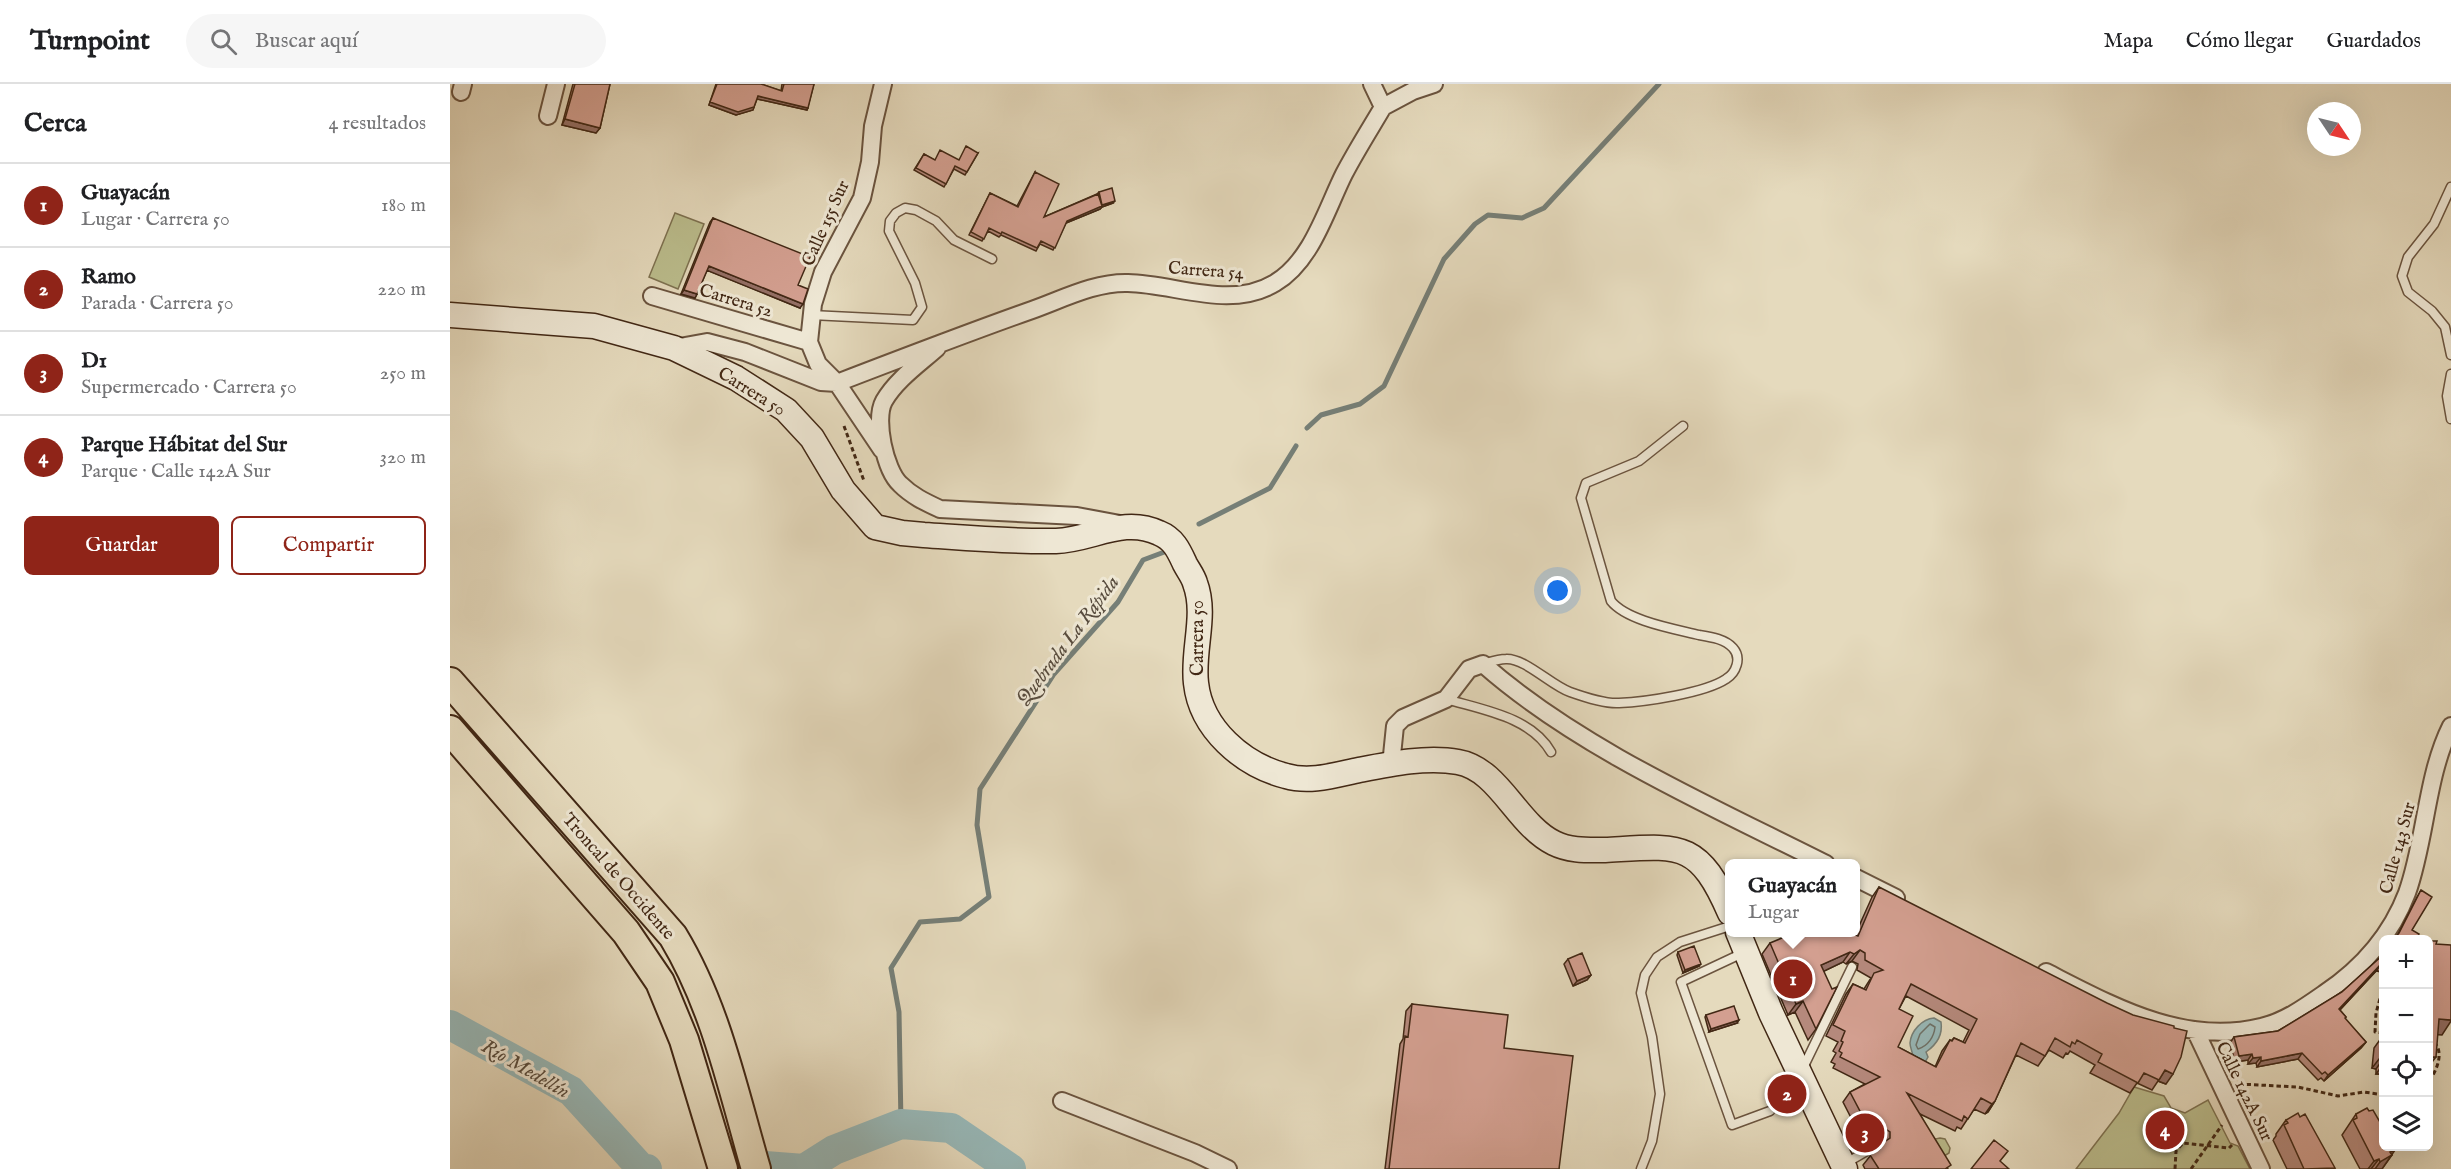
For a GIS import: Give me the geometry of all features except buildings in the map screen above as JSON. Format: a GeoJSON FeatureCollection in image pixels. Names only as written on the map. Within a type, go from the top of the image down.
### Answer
{"type":"FeatureCollection","features":[{"type":"Feature","properties":{"kind":"highway","name":"Troncal de Occidente"},"geometry":{"type":"LineString","coordinates":[[450,682],[673,936],[685,955],[706,1001],[756,1169]]}},
{"type":"Feature","properties":{"kind":"highway","name":"Troncal de Occidente"},"geometry":{"type":"LineString","coordinates":[[450,730],[599,900],[660,982],[672,1009],[723,1169]]}},
{"type":"Feature","properties":{"kind":"main road","name":"Carrera 50"},"geometry":{"type":"LineString","coordinates":[[450,315],[594,326],[674,348],[736,378],[786,410],[812,438],[843,490],[875,526],[902,533],[924,535],[1060,541],[1128,525],[1160,533],[1178,547],[1196,584],[1200,610],[1196,682],[1204,713],[1220,735],[1236,751],[1262,767],[1286,776],[1307,780],[1391,765],[1437,760],[1461,762],[1480,771],[1529,824],[1553,842],[1578,850],[1654,847],[1677,849],[1695,858],[1710,872],[1725,904]]}},
{"type":"Feature","properties":{"kind":"main road"},"geometry":{"type":"LineString","coordinates":[[1742,942],[1800,1075],[1844,1167]]}},
{"type":"Feature","properties":{"kind":"street"},"geometry":{"type":"LineString","coordinates":[[548,116],[556,84]]}},
{"type":"Feature","properties":{"kind":"street","name":"Calle 155 Sur"},"geometry":{"type":"LineString","coordinates":[[809,342],[812,315],[823,272],[862,198],[870,162],[873,126],[883,84]]}},
{"type":"Feature","properties":{"kind":"street"},"geometry":{"type":"LineString","coordinates":[[1372,84],[1383,107],[1413,91],[1434,84]]}},
{"type":"Feature","properties":{"kind":"street","name":"Carrera 54"},"geometry":{"type":"LineString","coordinates":[[837,383],[944,341],[1098,286],[1127,283],[1232,295],[1255,293],[1276,283],[1293,269],[1322,225],[1344,174],[1383,107]]}},
{"type":"Feature","properties":{"kind":"street","name":"Carrera 52"},"geometry":{"type":"LineString","coordinates":[[652,296],[809,342]]}},
{"type":"Feature","properties":{"kind":"street","name":"Carrera 54"},"geometry":{"type":"LineString","coordinates":[[944,341],[896,385],[883,403],[881,430],[884,454],[898,483],[919,500],[940,508],[1077,516],[1128,525]]}},
{"type":"Feature","properties":{"kind":"street"},"geometry":{"type":"LineString","coordinates":[[674,348],[707,342],[745,352],[821,382],[837,383]]}},
{"type":"Feature","properties":{"kind":"street"},"geometry":{"type":"LineString","coordinates":[[809,342],[818,364],[837,383],[884,454]]}},
{"type":"Feature","properties":{"kind":"street"},"geometry":{"type":"LineString","coordinates":[[1391,765],[1395,726],[1403,718],[1446,699],[1469,669],[1483,664],[1524,697],[1637,768],[1816,859]]}},
{"type":"Feature","properties":{"kind":"street","name":"Calle 143 Sur"},"geometry":{"type":"LineString","coordinates":[[2033,966],[2135,1015],[2166,1026],[2217,1033],[2262,1027],[2285,1018],[2334,987],[2359,966],[2381,941],[2398,916],[2408,890],[2422,836],[2436,768],[2451,726]]}},
{"type":"Feature","properties":{"kind":"street"},"geometry":{"type":"LineString","coordinates":[[1860,880],[1909,904]]}},
{"type":"Feature","properties":{"kind":"street","name":"Calle 142A Sur"},"geometry":{"type":"LineString","coordinates":[[2195,1030],[2261,1169]]}},
{"type":"Feature","properties":{"kind":"street"},"geometry":{"type":"LineString","coordinates":[[1062,1101],[1195,1153],[1228,1169]]}},
{"type":"Feature","properties":{"kind":"lane"},"geometry":{"type":"LineString","coordinates":[[2451,187],[2434,224],[2408,257],[2402,276],[2408,292],[2432,311],[2445,327],[2451,355]]}},
{"type":"Feature","properties":{"kind":"lane"},"geometry":{"type":"LineString","coordinates":[[812,315],[913,320],[922,307],[915,283],[889,231],[890,221],[904,207],[936,220],[954,240],[992,260]]}},
{"type":"Feature","properties":{"kind":"lane"},"geometry":{"type":"LineString","coordinates":[[2451,374],[2447,396],[2451,419]]}},
{"type":"Feature","properties":{"kind":"lane"},"geometry":{"type":"LineString","coordinates":[[1483,664],[1507,658],[1529,668],[1569,692],[1617,703],[1664,698],[1714,685],[1728,678],[1737,666],[1738,657],[1734,648],[1721,640],[1664,627],[1617,609],[1606,591],[1581,498],[1586,483],[1640,461],[1683,426]]}},
{"type":"Feature","properties":{"kind":"lane"},"geometry":{"type":"LineString","coordinates":[[1446,699],[1509,717],[1543,739],[1551,752]]}},
{"type":"Feature","properties":{"kind":"lane"},"geometry":{"type":"LineString","coordinates":[[1641,1169],[1652,1141],[1660,1094],[1652,1037],[1641,993],[1645,975],[1657,957],[1680,942],[1725,928]]}},
{"type":"Feature","properties":{"kind":"lane"},"geometry":{"type":"LineString","coordinates":[[1742,942],[1682,982],[1732,1125],[1770,1111]]}},
{"type":"Feature","properties":{"kind":"lane"},"geometry":{"type":"LineString","coordinates":[[1800,1075],[1852,967]]}},
{"type":"Feature","properties":{"kind":"lane"},"geometry":{"type":"LineString","coordinates":[[1844,1167],[1876,1145]]}},
{"type":"Feature","properties":{"kind":"path"},"geometry":{"type":"LineString","coordinates":[[841,417],[866,486]]}},
{"type":"Feature","properties":{"kind":"path"},"geometry":{"type":"LineString","coordinates":[[2379,1002],[2375,1032],[2379,1032]]}},
{"type":"Feature","properties":{"kind":"path"},"geometry":{"type":"LineString","coordinates":[[2433,1042],[2438,1045],[2440,1052],[2433,1072]]}},
{"type":"Feature","properties":{"kind":"path"},"geometry":{"type":"LineString","coordinates":[[2231,1084],[2298,1087],[2338,1096],[2364,1092],[2379,1094]]}},
{"type":"Feature","properties":{"kind":"path"},"geometry":{"type":"LineString","coordinates":[[2191,1169],[2223,1124]]}},
{"type":"Feature","properties":{"kind":"path"},"geometry":{"type":"LineString","coordinates":[[2175,1169],[2175,1151],[2183,1143],[2229,1149],[2234,1144]]}},
{"type":"Feature","properties":{"kind":"green space"},"geometry":{"type":"Polygon","coordinates":[[[675,213],[704,224],[678,289],[649,277],[675,213]]]}},
{"type":"Feature","properties":{"kind":"green space"},"geometry":{"type":"Polygon","coordinates":[[[2134,1087],[2164,1096],[2171,1108],[2185,1113],[2208,1100],[2230,1143],[2238,1146],[2250,1169],[2076,1169],[2119,1113],[2134,1087]]]}},
{"type":"Feature","properties":{"kind":"green space"},"geometry":{"type":"Polygon","coordinates":[[[1935,1139],[1945,1139],[1950,1148],[1949,1153],[1941,1158],[1935,1139]]]}},
{"type":"Feature","properties":{"kind":"water"},"geometry":{"type":"Polygon","coordinates":[[[1934,1018],[1941,1022],[1941,1031],[1936,1043],[1926,1052],[1928,1057],[1924,1064],[1913,1057],[1911,1039],[1921,1023],[1934,1018]]]}},
{"type":"Feature","properties":{"kind":"waterway","name":"Quebrada La Rápida"},"geometry":{"type":"LineString","coordinates":[[1307,428],[1321,415],[1360,404],[1384,386],[1444,259],[1475,224],[1488,215],[1522,218],[1544,208],[1659,84]]}},
{"type":"Feature","properties":{"kind":"waterway","name":"Quebrada La Rápida"},"geometry":{"type":"LineString","coordinates":[[1199,524],[1270,488],[1296,446]]}},
{"type":"Feature","properties":{"kind":"waterway","name":"Quebrada La Rápida"},"geometry":{"type":"LineString","coordinates":[[901,1124],[899,1012],[891,968],[920,922],[960,919],[989,897],[977,825],[980,789],[1054,674],[1118,602],[1143,560],[1167,551]]}},
{"type":"Feature","properties":{"kind":"waterway","name":"Río Medellín"},"geometry":{"type":"LineString","coordinates":[[450,1025],[571,1091],[642,1169],[647,1169]]}},
{"type":"Feature","properties":{"kind":"waterway","name":"Río Medellín"},"geometry":{"type":"LineString","coordinates":[[730,1169],[765,1166],[804,1169],[834,1150],[901,1124],[951,1128],[1011,1169]]}},
{"type":"Feature","properties":{"kind":"place","name":"Guayacán"},"geometry":{"type":"Point","coordinates":[1793,979]}},
{"type":"Feature","properties":{"kind":"place","name":"Ramo"},"geometry":{"type":"Point","coordinates":[1787,1094]}},
{"type":"Feature","properties":{"kind":"place","name":"Parque Hábitat del Sur"},"geometry":{"type":"Point","coordinates":[2165,1130]}},
{"type":"Feature","properties":{"kind":"place","name":"D1"},"geometry":{"type":"Point","coordinates":[1865,1133]}}]}
